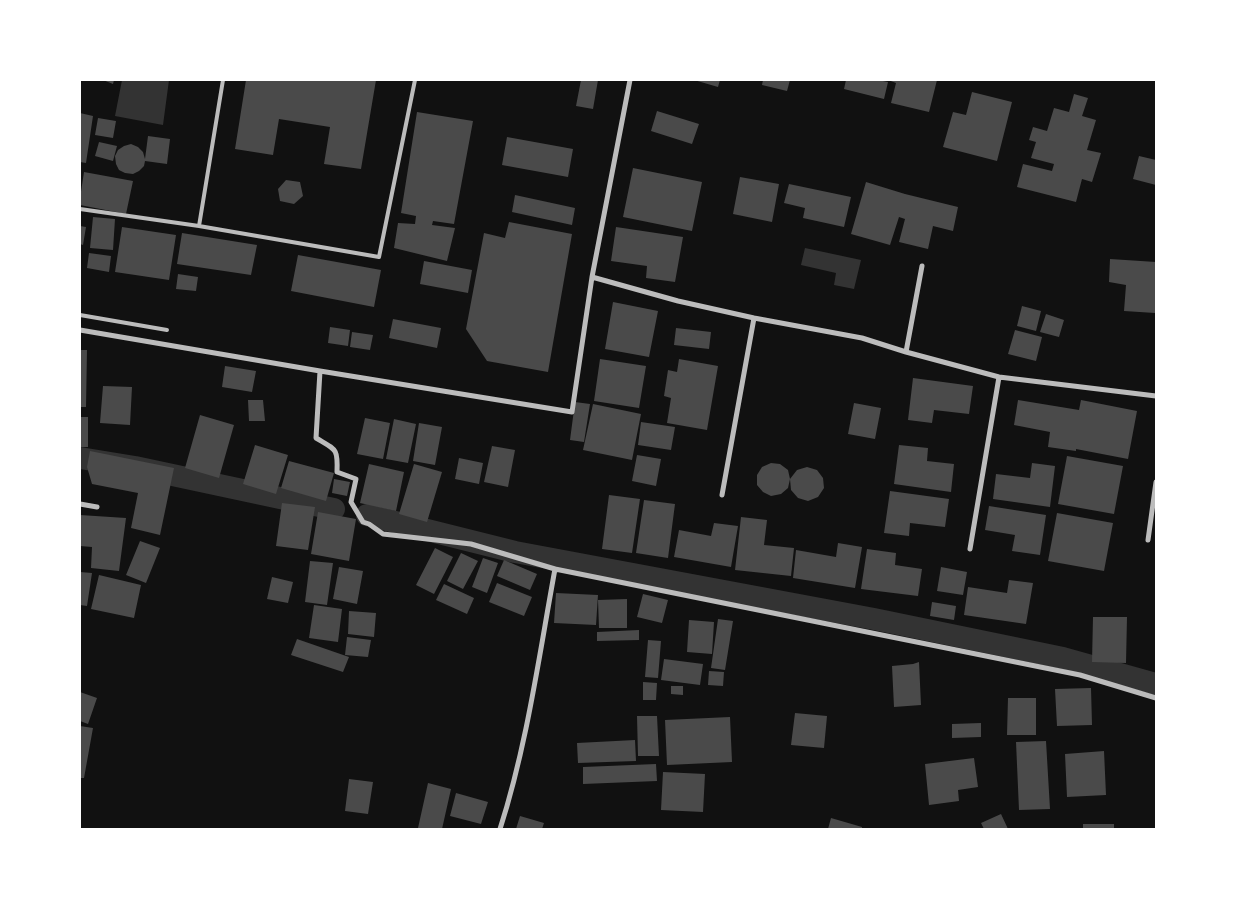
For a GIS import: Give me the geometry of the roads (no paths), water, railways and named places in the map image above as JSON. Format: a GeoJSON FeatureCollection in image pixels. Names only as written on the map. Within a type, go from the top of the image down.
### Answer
{"type":"FeatureCollection","features":[{"type":"Feature","properties":{"kind":"street"},"geometry":{"type":"LineString","coordinates":[[80,330],[572,412],[592,276],[630,80]]}},
{"type":"Feature","properties":{"kind":"street"},"geometry":{"type":"LineString","coordinates":[[906,352],[922,266]]}},
{"type":"Feature","properties":{"kind":"street"},"geometry":{"type":"LineString","coordinates":[[592,276],[678,301],[754,318],[862,338],[999,377],[1156,396]]}},
{"type":"Feature","properties":{"kind":"street"},"geometry":{"type":"LineString","coordinates":[[722,495],[754,318]]}},
{"type":"Feature","properties":{"kind":"street"},"geometry":{"type":"LineString","coordinates":[[320,371],[316,438],[332,446],[338,457],[337,472],[356,479],[350,502],[364,522],[383,534],[471,544],[555,570],[1080,675],[1156,698]]}},
{"type":"Feature","properties":{"kind":"street"},"geometry":{"type":"LineString","coordinates":[[970,549],[999,377]]}},
{"type":"Feature","properties":{"kind":"street"},"geometry":{"type":"LineString","coordinates":[[1148,540],[1156,482]]}},
{"type":"Feature","properties":{"kind":"street"},"geometry":{"type":"LineString","coordinates":[[80,504],[97,507]]}},
{"type":"Feature","properties":{"kind":"street"},"geometry":{"type":"LineString","coordinates":[[500,829],[512,794],[525,735],[555,570]]}},
{"type":"Feature","properties":{"kind":"lane"},"geometry":{"type":"LineString","coordinates":[[199,226],[223,80]]}},
{"type":"Feature","properties":{"kind":"lane"},"geometry":{"type":"LineString","coordinates":[[80,209],[199,226],[379,257],[415,80]]}},
{"type":"Feature","properties":{"kind":"lane"},"geometry":{"type":"LineString","coordinates":[[80,315],[167,330]]}},
{"type":"Feature","properties":{"kind":"waterway"},"geometry":{"type":"LineString","coordinates":[[80,458],[135,467],[334,509]]}},
{"type":"Feature","properties":{"kind":"waterway"},"geometry":{"type":"LineString","coordinates":[[367,515],[515,552],[874,619],[1063,658],[1156,684]]}}]}
